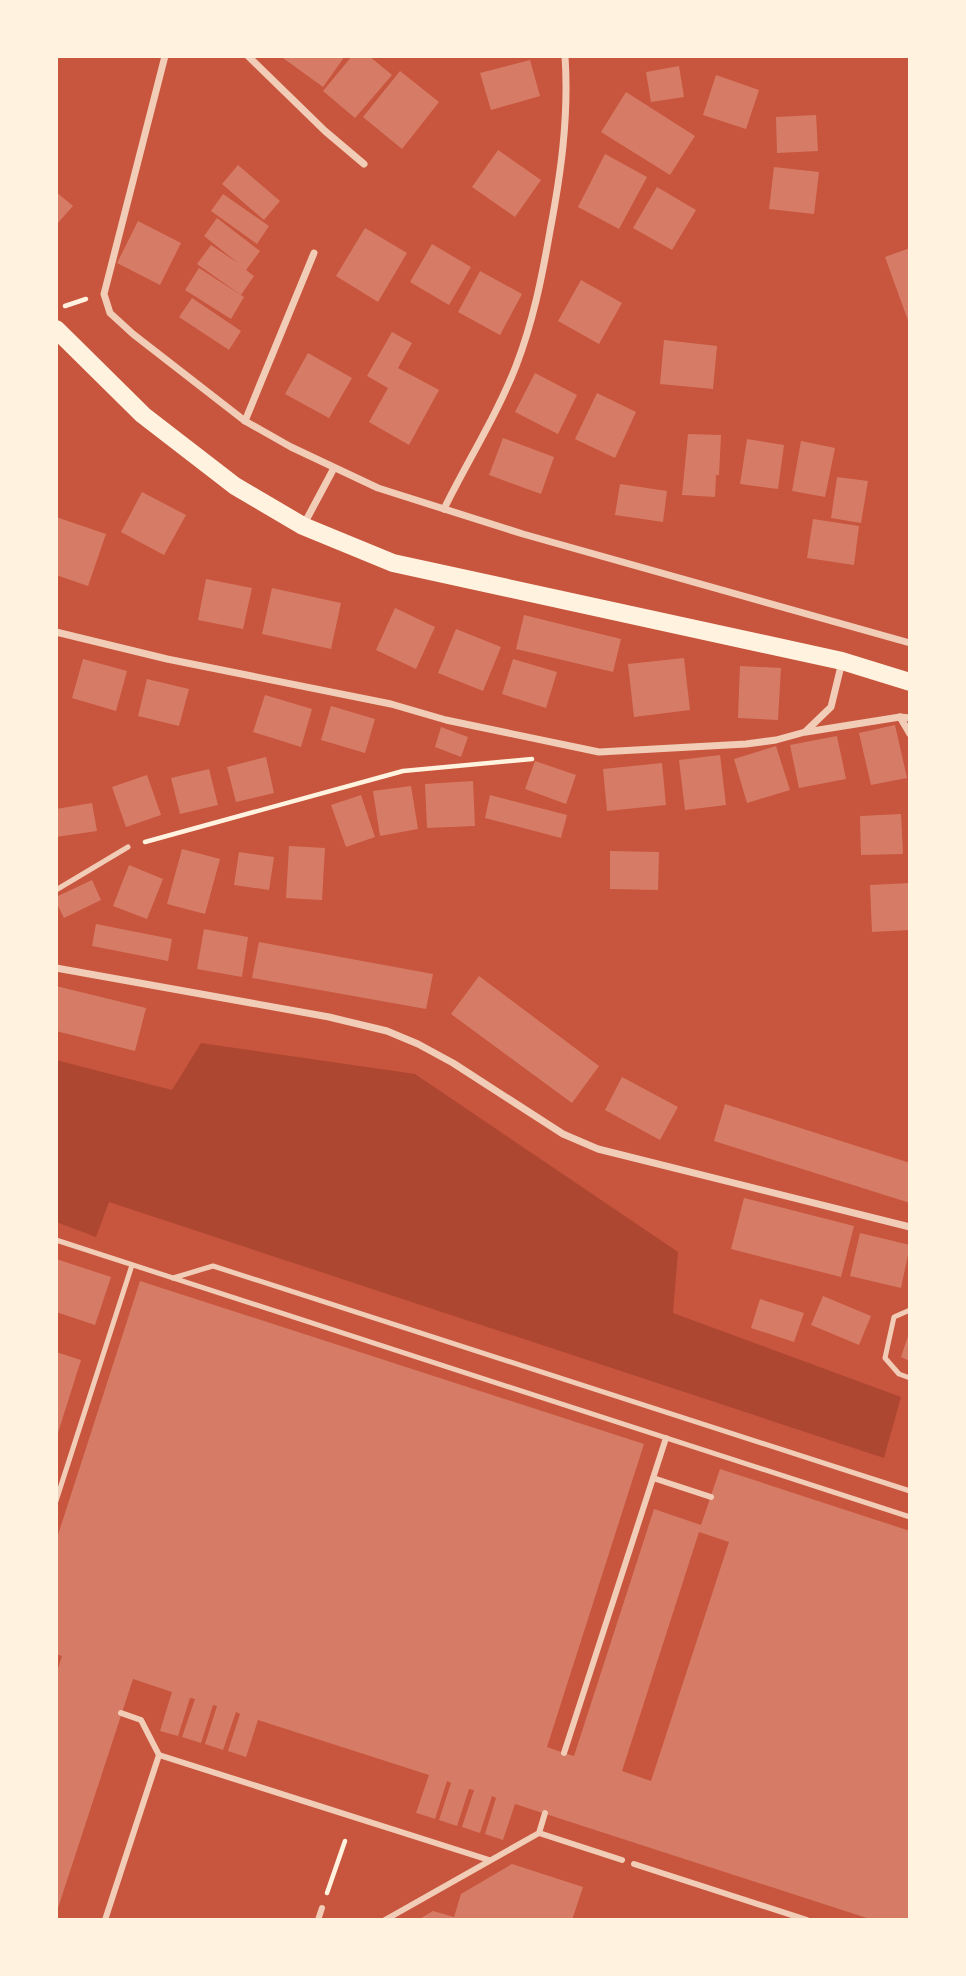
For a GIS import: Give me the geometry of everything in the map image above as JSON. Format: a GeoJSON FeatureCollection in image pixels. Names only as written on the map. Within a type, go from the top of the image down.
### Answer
{"type":"FeatureCollection","features":[{"type":"Feature","properties":{"kind":"main road"},"geometry":{"type":"LineString","coordinates":[[56,329],[143,415],[235,486],[303,526],[393,563],[842,661],[910,682]]}},
{"type":"Feature","properties":{"kind":"street"},"geometry":{"type":"LineString","coordinates":[[165,56],[104,294],[110,313],[126,328],[245,421],[378,488],[910,643]]}},
{"type":"Feature","properties":{"kind":"street"},"geometry":{"type":"LineString","coordinates":[[248,56],[325,131],[364,164]]}},
{"type":"Feature","properties":{"kind":"street"},"geometry":{"type":"LineString","coordinates":[[444,509],[468,458],[495,413],[531,323],[563,153],[566,112],[565,56]]}},
{"type":"Feature","properties":{"kind":"street"},"geometry":{"type":"LineString","coordinates":[[245,421],[314,253]]}},
{"type":"Feature","properties":{"kind":"street"},"geometry":{"type":"LineString","coordinates":[[303,526],[334,468]]}},
{"type":"Feature","properties":{"kind":"street"},"geometry":{"type":"LineString","coordinates":[[56,632],[167,659],[391,704],[446,720],[599,752],[746,744],[900,717],[910,718]]}},
{"type":"Feature","properties":{"kind":"street"},"geometry":{"type":"LineString","coordinates":[[806,732],[831,708],[842,661]]}},
{"type":"Feature","properties":{"kind":"street"},"geometry":{"type":"LineString","coordinates":[[900,717],[910,734]]}},
{"type":"Feature","properties":{"kind":"street"},"geometry":{"type":"LineString","coordinates":[[56,968],[329,1017],[387,1031],[453,1063],[563,1134],[598,1149],[910,1227]]}},
{"type":"Feature","properties":{"kind":"street"},"geometry":{"type":"LineString","coordinates":[[564,1753],[666,1438]]}},
{"type":"Feature","properties":{"kind":"street"},"geometry":{"type":"LineString","coordinates":[[653,1478],[711,1497]]}},
{"type":"Feature","properties":{"kind":"street"},"geometry":{"type":"LineString","coordinates":[[121,1713],[141,1720],[159,1755],[489,1860]]}},
{"type":"Feature","properties":{"kind":"street"},"geometry":{"type":"LineString","coordinates":[[105,1920],[159,1755]]}},
{"type":"Feature","properties":{"kind":"street"},"geometry":{"type":"LineString","coordinates":[[385,1920],[539,1833],[545,1813]]}},
{"type":"Feature","properties":{"kind":"street"},"geometry":{"type":"LineString","coordinates":[[539,1833],[622,1860]]}},
{"type":"Feature","properties":{"kind":"street"},"geometry":{"type":"LineString","coordinates":[[634,1864],[807,1920]]}},
{"type":"Feature","properties":{"kind":"street"},"geometry":{"type":"LineString","coordinates":[[318,1920],[322,1908]]}},
{"type":"Feature","properties":{"kind":"lane"},"geometry":{"type":"LineString","coordinates":[[56,891],[128,847]]}},
{"type":"Feature","properties":{"kind":"lane"},"geometry":{"type":"LineString","coordinates":[[56,1240],[910,1517]]}},
{"type":"Feature","properties":{"kind":"lane"},"geometry":{"type":"LineString","coordinates":[[56,1501],[132,1265]]}},
{"type":"Feature","properties":{"kind":"lane"},"geometry":{"type":"LineString","coordinates":[[173,1278],[213,1266],[910,1491]]}},
{"type":"Feature","properties":{"kind":"lane"},"geometry":{"type":"LineString","coordinates":[[910,1310],[894,1317],[885,1359],[899,1374],[910,1378]]}},
{"type":"Feature","properties":{"kind":"path"},"geometry":{"type":"LineString","coordinates":[[56,308],[104,294]]}},
{"type":"Feature","properties":{"kind":"path"},"geometry":{"type":"LineString","coordinates":[[128,847],[403,771],[534,759]]}},
{"type":"Feature","properties":{"kind":"path"},"geometry":{"type":"LineString","coordinates":[[322,1908],[345,1841]]}},
{"type":"Feature","properties":{"kind":"shaded area"},"geometry":{"type":"Polygon","coordinates":[[[201,1043],[415,1074],[678,1252],[673,1313],[901,1397],[884,1458],[109,1202],[96,1237],[56,1222],[56,1060],[172,1090],[201,1043]]]}},
{"type":"Feature","properties":{"kind":"building"},"geometry":{"type":"Polygon","coordinates":[[[345,56],[323,87],[283,58],[345,56]]]}},
{"type":"Feature","properties":{"kind":"building"},"geometry":{"type":"Polygon","coordinates":[[[352,56],[369,56],[392,75],[355,118],[323,91],[352,56]]]}},
{"type":"Feature","properties":{"kind":"building"},"geometry":{"type":"Polygon","coordinates":[[[530,60],[540,96],[491,110],[480,73],[530,60]]]}},
{"type":"Feature","properties":{"kind":"building"},"geometry":{"type":"Polygon","coordinates":[[[679,66],[684,97],[651,102],[646,72],[679,66]]]}},
{"type":"Feature","properties":{"kind":"building"},"geometry":{"type":"Polygon","coordinates":[[[400,71],[439,102],[402,149],[363,117],[400,71]]]}},
{"type":"Feature","properties":{"kind":"building"},"geometry":{"type":"Polygon","coordinates":[[[716,75],[759,90],[746,129],[703,115],[716,75]]]}},
{"type":"Feature","properties":{"kind":"building"},"geometry":{"type":"Polygon","coordinates":[[[626,92],[695,136],[670,175],[601,132],[626,92]]]}},
{"type":"Feature","properties":{"kind":"building"},"geometry":{"type":"Polygon","coordinates":[[[816,115],[818,151],[777,153],[776,117],[816,115]]]}},
{"type":"Feature","properties":{"kind":"building"},"geometry":{"type":"Polygon","coordinates":[[[498,150],[541,180],[515,217],[472,187],[498,150]]]}},
{"type":"Feature","properties":{"kind":"building"},"geometry":{"type":"Polygon","coordinates":[[[605,154],[647,177],[619,229],[578,207],[605,154]]]}},
{"type":"Feature","properties":{"kind":"building"},"geometry":{"type":"Polygon","coordinates":[[[238,165],[280,201],[264,220],[222,184],[238,165]]]}},
{"type":"Feature","properties":{"kind":"building"},"geometry":{"type":"Polygon","coordinates":[[[774,167],[819,172],[814,214],[769,209],[774,167]]]}},
{"type":"Feature","properties":{"kind":"building"},"geometry":{"type":"Polygon","coordinates":[[[657,187],[696,210],[672,250],[633,228],[657,187]]]}},
{"type":"Feature","properties":{"kind":"building"},"geometry":{"type":"Polygon","coordinates":[[[56,192],[73,206],[56,225],[56,192]]]}},
{"type":"Feature","properties":{"kind":"building"},"geometry":{"type":"Polygon","coordinates":[[[223,194],[269,226],[257,244],[211,211],[223,194]]]}},
{"type":"Feature","properties":{"kind":"building"},"geometry":{"type":"Polygon","coordinates":[[[217,218],[260,251],[246,270],[254,276],[241,295],[197,264],[211,245],[238,263],[204,236],[217,218]]]}},
{"type":"Feature","properties":{"kind":"building"},"geometry":{"type":"Polygon","coordinates":[[[138,221],[181,243],[160,285],[117,263],[138,221]]]}},
{"type":"Feature","properties":{"kind":"building"},"geometry":{"type":"Polygon","coordinates":[[[365,228],[407,253],[378,302],[336,276],[365,228]]]}},
{"type":"Feature","properties":{"kind":"building"},"geometry":{"type":"Polygon","coordinates":[[[432,244],[471,267],[449,305],[410,282],[432,244]]]}},
{"type":"Feature","properties":{"kind":"building"},"geometry":{"type":"Polygon","coordinates":[[[910,248],[910,326],[885,257],[910,248]]]}},
{"type":"Feature","properties":{"kind":"building"},"geometry":{"type":"Polygon","coordinates":[[[199,268],[244,297],[231,319],[185,290],[199,268]]]}},
{"type":"Feature","properties":{"kind":"building"},"geometry":{"type":"Polygon","coordinates":[[[480,271],[522,294],[500,335],[458,312],[480,271]]]}},
{"type":"Feature","properties":{"kind":"building"},"geometry":{"type":"Polygon","coordinates":[[[581,280],[622,303],[599,344],[558,321],[581,280]]]}},
{"type":"Feature","properties":{"kind":"building"},"geometry":{"type":"Polygon","coordinates":[[[192,298],[241,331],[229,350],[179,317],[192,298]]]}},
{"type":"Feature","properties":{"kind":"building"},"geometry":{"type":"Polygon","coordinates":[[[392,332],[412,343],[398,368],[439,390],[409,445],[369,422],[388,388],[367,376],[392,332]]]}},
{"type":"Feature","properties":{"kind":"building"},"geometry":{"type":"Polygon","coordinates":[[[664,340],[717,346],[713,389],[660,384],[664,340]]]}},
{"type":"Feature","properties":{"kind":"building"},"geometry":{"type":"Polygon","coordinates":[[[308,353],[352,378],[329,418],[285,394],[308,353]]]}},
{"type":"Feature","properties":{"kind":"building"},"geometry":{"type":"Polygon","coordinates":[[[535,373],[577,395],[558,434],[515,412],[535,373]]]}},
{"type":"Feature","properties":{"kind":"building"},"geometry":{"type":"Polygon","coordinates":[[[597,393],[636,412],[615,458],[575,439],[597,393]]]}},
{"type":"Feature","properties":{"kind":"building"},"geometry":{"type":"Polygon","coordinates":[[[688,434],[721,435],[715,497],[682,495],[688,434]]]}},
{"type":"Feature","properties":{"kind":"building"},"geometry":{"type":"Polygon","coordinates":[[[503,438],[554,457],[541,494],[489,475],[503,438]]]}},
{"type":"Feature","properties":{"kind":"building"},"geometry":{"type":"Polygon","coordinates":[[[747,439],[784,445],[778,489],[740,484],[747,439]]]}},
{"type":"Feature","properties":{"kind":"building"},"geometry":{"type":"Polygon","coordinates":[[[801,441],[835,448],[825,497],[792,491],[801,441]]]}},
{"type":"Feature","properties":{"kind":"building"},"geometry":{"type":"Polygon","coordinates":[[[837,477],[868,481],[861,523],[831,518],[837,477]]]}},
{"type":"Feature","properties":{"kind":"building"},"geometry":{"type":"Polygon","coordinates":[[[620,484],[667,491],[663,522],[615,515],[620,484]]]}},
{"type":"Feature","properties":{"kind":"building"},"geometry":{"type":"Polygon","coordinates":[[[142,492],[186,515],[164,555],[121,532],[142,492]]]}},
{"type":"Feature","properties":{"kind":"building"},"geometry":{"type":"Polygon","coordinates":[[[56,517],[106,534],[88,586],[56,575],[56,517]]]}},
{"type":"Feature","properties":{"kind":"building"},"geometry":{"type":"Polygon","coordinates":[[[813,519],[859,526],[854,565],[807,558],[813,519]]]}},
{"type":"Feature","properties":{"kind":"building"},"geometry":{"type":"Polygon","coordinates":[[[206,579],[252,588],[243,629],[198,620],[206,579]]]}},
{"type":"Feature","properties":{"kind":"building"},"geometry":{"type":"Polygon","coordinates":[[[272,588],[341,603],[331,649],[262,634],[272,588]]]}},
{"type":"Feature","properties":{"kind":"building"},"geometry":{"type":"Polygon","coordinates":[[[395,608],[435,627],[416,669],[376,650],[395,608]]]}},
{"type":"Feature","properties":{"kind":"building"},"geometry":{"type":"Polygon","coordinates":[[[524,615],[621,639],[613,672],[516,649],[524,615]]]}},
{"type":"Feature","properties":{"kind":"building"},"geometry":{"type":"Polygon","coordinates":[[[456,629],[501,647],[483,691],[438,673],[456,629]]]}},
{"type":"Feature","properties":{"kind":"building"},"geometry":{"type":"Polygon","coordinates":[[[684,658],[690,710],[634,717],[628,664],[684,658]]]}},
{"type":"Feature","properties":{"kind":"building"},"geometry":{"type":"Polygon","coordinates":[[[83,659],[127,671],[116,711],[72,698],[83,659]]]}},
{"type":"Feature","properties":{"kind":"building"},"geometry":{"type":"Polygon","coordinates":[[[513,659],[557,672],[546,708],[502,694],[513,659]]]}},
{"type":"Feature","properties":{"kind":"building"},"geometry":{"type":"Polygon","coordinates":[[[740,666],[781,668],[778,720],[738,718],[740,666]]]}},
{"type":"Feature","properties":{"kind":"building"},"geometry":{"type":"Polygon","coordinates":[[[147,679],[189,689],[179,726],[138,716],[147,679]]]}},
{"type":"Feature","properties":{"kind":"building"},"geometry":{"type":"Polygon","coordinates":[[[265,695],[312,709],[301,747],[253,732],[265,695]]]}},
{"type":"Feature","properties":{"kind":"building"},"geometry":{"type":"Polygon","coordinates":[[[331,706],[375,719],[365,753],[321,740],[331,706]]]}},
{"type":"Feature","properties":{"kind":"building"},"geometry":{"type":"Polygon","coordinates":[[[895,725],[907,778],[871,785],[859,733],[895,725]]]}},
{"type":"Feature","properties":{"kind":"building"},"geometry":{"type":"Polygon","coordinates":[[[441,727],[468,737],[461,757],[435,747],[441,727]]]}},
{"type":"Feature","properties":{"kind":"building"},"geometry":{"type":"Polygon","coordinates":[[[837,736],[846,779],[799,788],[790,745],[837,736]]]}},
{"type":"Feature","properties":{"kind":"building"},"geometry":{"type":"Polygon","coordinates":[[[776,746],[790,790],[747,803],[734,759],[776,746]]]}},
{"type":"Feature","properties":{"kind":"building"},"geometry":{"type":"Polygon","coordinates":[[[720,755],[726,805],[685,810],[679,760],[720,755]]]}},
{"type":"Feature","properties":{"kind":"building"},"geometry":{"type":"Polygon","coordinates":[[[266,757],[274,793],[236,802],[227,767],[266,757]]]}},
{"type":"Feature","properties":{"kind":"building"},"geometry":{"type":"Polygon","coordinates":[[[535,761],[576,775],[566,804],[525,789],[535,761]]]}},
{"type":"Feature","properties":{"kind":"building"},"geometry":{"type":"Polygon","coordinates":[[[662,763],[666,805],[607,811],[603,769],[662,763]]]}},
{"type":"Feature","properties":{"kind":"building"},"geometry":{"type":"Polygon","coordinates":[[[209,769],[218,805],[180,814],[171,778],[209,769]]]}},
{"type":"Feature","properties":{"kind":"building"},"geometry":{"type":"Polygon","coordinates":[[[147,775],[161,815],[126,827],[112,787],[147,775]]]}},
{"type":"Feature","properties":{"kind":"building"},"geometry":{"type":"Polygon","coordinates":[[[473,781],[475,826],[427,828],[425,784],[473,781]]]}},
{"type":"Feature","properties":{"kind":"building"},"geometry":{"type":"Polygon","coordinates":[[[411,786],[418,829],[380,836],[373,791],[411,786]]]}},
{"type":"Feature","properties":{"kind":"building"},"geometry":{"type":"Polygon","coordinates":[[[361,795],[375,837],[346,847],[331,805],[361,795]]]}},
{"type":"Feature","properties":{"kind":"building"},"geometry":{"type":"Polygon","coordinates":[[[490,795],[567,815],[561,838],[485,818],[490,795]]]}},
{"type":"Feature","properties":{"kind":"building"},"geometry":{"type":"Polygon","coordinates":[[[92,803],[97,831],[56,837],[56,809],[92,803]]]}},
{"type":"Feature","properties":{"kind":"building"},"geometry":{"type":"Polygon","coordinates":[[[901,814],[903,854],[861,855],[860,816],[901,814]]]}},
{"type":"Feature","properties":{"kind":"building"},"geometry":{"type":"Polygon","coordinates":[[[289,846],[325,848],[322,900],[286,898],[289,846]]]}},
{"type":"Feature","properties":{"kind":"building"},"geometry":{"type":"Polygon","coordinates":[[[182,849],[220,859],[205,914],[167,904],[182,849]]]}},
{"type":"Feature","properties":{"kind":"building"},"geometry":{"type":"Polygon","coordinates":[[[610,851],[659,852],[658,890],[610,889],[610,851]]]}},
{"type":"Feature","properties":{"kind":"building"},"geometry":{"type":"Polygon","coordinates":[[[239,852],[274,857],[269,890],[234,885],[239,852]]]}},
{"type":"Feature","properties":{"kind":"building"},"geometry":{"type":"Polygon","coordinates":[[[129,865],[163,879],[147,919],[113,906],[129,865]]]}},
{"type":"Feature","properties":{"kind":"building"},"geometry":{"type":"Polygon","coordinates":[[[92,880],[101,900],[64,918],[56,897],[92,880]]]}},
{"type":"Feature","properties":{"kind":"building"},"geometry":{"type":"Polygon","coordinates":[[[910,883],[910,930],[872,932],[870,885],[910,883]]]}},
{"type":"Feature","properties":{"kind":"building"},"geometry":{"type":"Polygon","coordinates":[[[96,924],[172,939],[168,961],[92,946],[96,924]]]}},
{"type":"Feature","properties":{"kind":"building"},"geometry":{"type":"Polygon","coordinates":[[[204,929],[248,937],[242,977],[197,969],[204,929]]]}},
{"type":"Feature","properties":{"kind":"building"},"geometry":{"type":"Polygon","coordinates":[[[259,942],[433,974],[426,1009],[252,978],[259,942]]]}},
{"type":"Feature","properties":{"kind":"building"},"geometry":{"type":"Polygon","coordinates":[[[479,976],[599,1066],[572,1103],[451,1014],[479,976]]]}},
{"type":"Feature","properties":{"kind":"building"},"geometry":{"type":"Polygon","coordinates":[[[56,986],[146,1008],[135,1051],[56,1031],[56,986]]]}},
{"type":"Feature","properties":{"kind":"building"},"geometry":{"type":"Polygon","coordinates":[[[622,1077],[678,1107],[660,1140],[605,1110],[622,1077]]]}},
{"type":"Feature","properties":{"kind":"building"},"geometry":{"type":"Polygon","coordinates":[[[725,1104],[910,1163],[910,1203],[714,1141],[725,1104]]]}},
{"type":"Feature","properties":{"kind":"building"},"geometry":{"type":"Polygon","coordinates":[[[744,1198],[854,1226],[841,1277],[731,1249],[744,1198]]]}},
{"type":"Feature","properties":{"kind":"building"},"geometry":{"type":"Polygon","coordinates":[[[860,1233],[910,1245],[901,1288],[850,1276],[860,1233]]]}},
{"type":"Feature","properties":{"kind":"building"},"geometry":{"type":"Polygon","coordinates":[[[56,1259],[111,1277],[95,1325],[56,1312],[56,1259]]]}},
{"type":"Feature","properties":{"kind":"building"},"geometry":{"type":"Polygon","coordinates":[[[140,1281],[644,1444],[547,1747],[564,1753],[574,1756],[654,1509],[701,1525],[720,1469],[910,1531],[910,1920],[873,1920],[515,1804],[503,1840],[485,1834],[496,1798],[492,1796],[480,1833],[462,1827],[474,1790],[469,1789],[457,1826],[439,1820],[451,1783],[447,1781],[435,1819],[416,1813],[429,1775],[258,1720],[246,1757],[228,1751],[240,1714],[236,1712],[223,1750],[205,1744],[217,1706],[213,1705],[201,1743],[182,1737],[195,1699],[190,1698],[178,1736],[160,1731],[172,1692],[133,1679],[56,1914],[56,1675],[62,1656],[56,1654],[56,1541],[140,1281]],[[699,1532],[622,1771],[651,1781],[729,1542],[699,1532]]]}},
{"type":"Feature","properties":{"kind":"building"},"geometry":{"type":"Polygon","coordinates":[[[823,1296],[871,1316],[859,1345],[811,1325],[823,1296]]]}},
{"type":"Feature","properties":{"kind":"building"},"geometry":{"type":"Polygon","coordinates":[[[760,1299],[804,1313],[794,1342],[751,1328],[760,1299]]]}},
{"type":"Feature","properties":{"kind":"building"},"geometry":{"type":"Polygon","coordinates":[[[910,1330],[910,1361],[901,1357],[910,1330]]]}},
{"type":"Feature","properties":{"kind":"building"},"geometry":{"type":"Polygon","coordinates":[[[56,1352],[81,1360],[57,1436],[56,1435],[56,1352]]]}},
{"type":"Feature","properties":{"kind":"building"},"geometry":{"type":"Polygon","coordinates":[[[512,1864],[583,1887],[572,1920],[418,1920],[433,1911],[454,1917],[461,1894],[512,1864]]]}}]}
